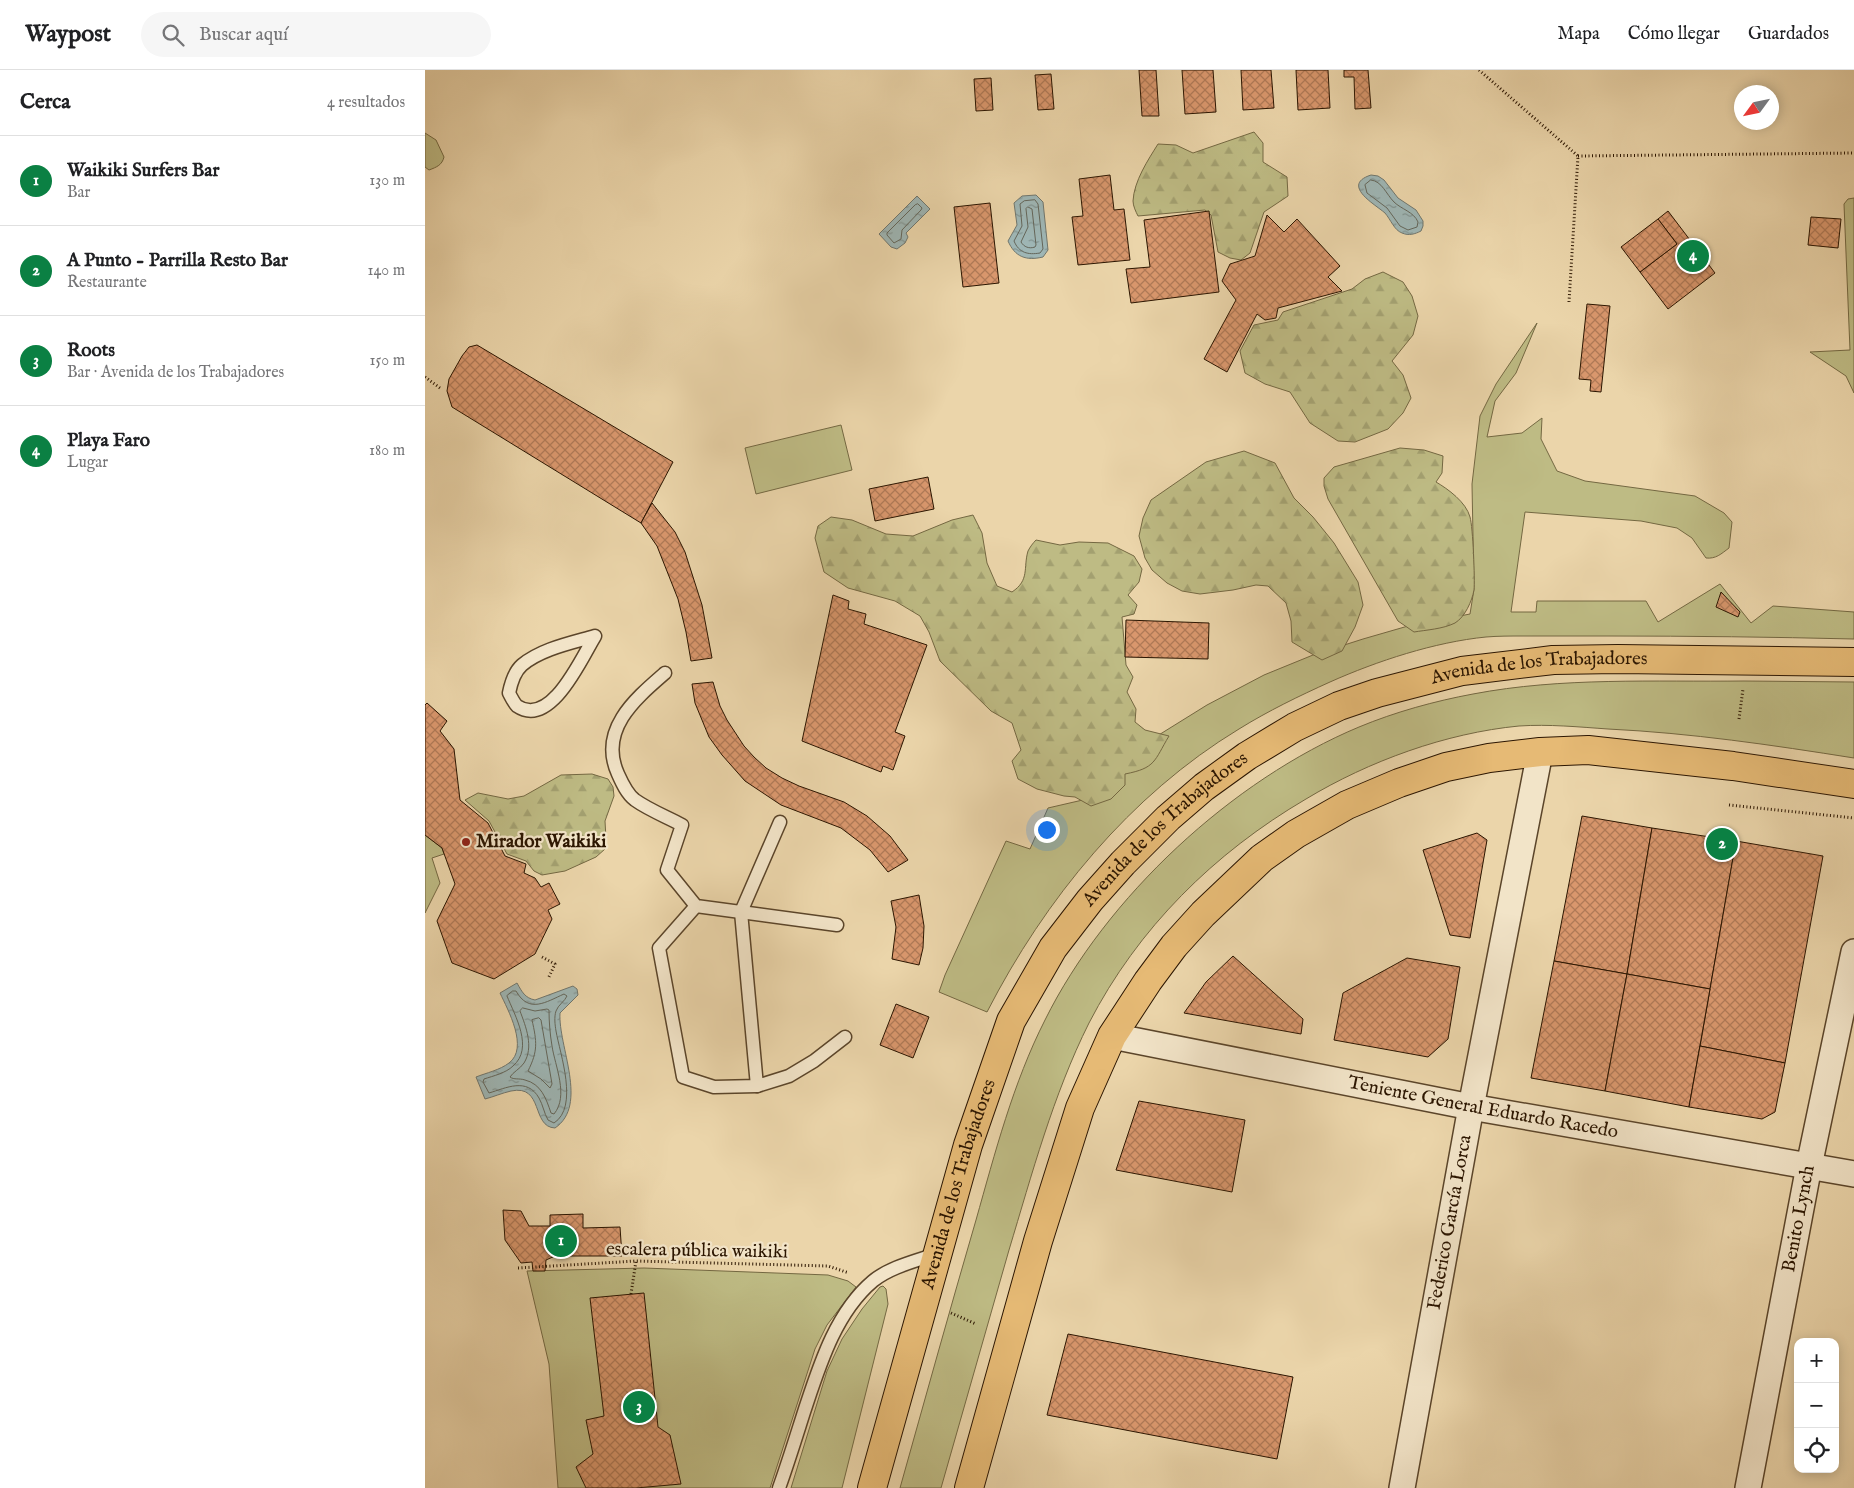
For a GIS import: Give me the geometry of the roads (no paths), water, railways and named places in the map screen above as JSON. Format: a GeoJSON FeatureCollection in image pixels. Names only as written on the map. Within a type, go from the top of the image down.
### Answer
{"type":"FeatureCollection","features":[{"type":"Feature","properties":{"kind":"main road","name":"Avenida de los Trabajadores"},"geometry":{"type":"LineString","coordinates":[[872,1488],[968,1145],[1011,1021],[1053,948],[1090,900],[1123,863],[1168,818],[1204,787],[1247,756],[1295,727],[1339,706],[1419,681],[1462,671],[1562,660],[1618,658],[1854,662]]}},
{"type":"Feature","properties":{"kind":"main road"},"geometry":{"type":"LineString","coordinates":[[969,1488],[1038,1240],[1080,1108],[1112,1036],[1148,981],[1174,946],[1262,858],[1296,834],[1347,804],[1438,770],[1489,758],[1540,752],[1588,750],[1733,766],[1854,784]]}},
{"type":"Feature","properties":{"kind":"street","name":"Federico García Lorca"},"geometry":{"type":"LineString","coordinates":[[1402,1488],[1471,1107],[1540,752]]}},
{"type":"Feature","properties":{"kind":"street","name":"Benito Lynch"},"geometry":{"type":"LineString","coordinates":[[1748,1488],[1809,1166],[1854,952]]}},
{"type":"Feature","properties":{"kind":"street","name":"Teniente General Eduardo Racedo"},"geometry":{"type":"LineString","coordinates":[[1112,1036],[1471,1107],[1854,1174]]}},
{"type":"Feature","properties":{"kind":"lane"},"geometry":{"type":"LineString","coordinates":[[595,636],[560,693],[549,704],[531,711],[517,706],[509,693],[511,681],[521,666],[539,655],[595,636]]}},
{"type":"Feature","properties":{"kind":"lane"},"geometry":{"type":"LineString","coordinates":[[665,672],[639,695],[620,718],[613,741],[614,765],[633,799],[682,826],[667,870],[696,906],[837,925]]}},
{"type":"Feature","properties":{"kind":"lane"},"geometry":{"type":"LineString","coordinates":[[757,1086],[741,912],[780,822]]}},
{"type":"Feature","properties":{"kind":"lane"},"geometry":{"type":"LineString","coordinates":[[696,906],[659,948],[683,1077],[714,1087],[757,1086],[789,1076],[815,1061],[845,1037]]}},
{"type":"Feature","properties":{"kind":"lane"},"geometry":{"type":"LineString","coordinates":[[779,1488],[821,1359],[835,1330],[854,1303],[873,1281],[898,1268],[938,1253]]}},
{"type":"Feature","properties":{"kind":"water"},"geometry":{"type":"Polygon","coordinates":[[[1371,175],[1378,176],[1384,180],[1398,198],[1416,210],[1423,221],[1421,231],[1414,234],[1399,232],[1385,213],[1363,195],[1359,189],[1359,184],[1362,179],[1371,175]]]}},
{"type":"Feature","properties":{"kind":"water"},"geometry":{"type":"Polygon","coordinates":[[[1036,195],[1043,202],[1048,250],[1043,257],[1026,258],[1014,251],[1008,241],[1017,225],[1014,203],[1022,196],[1036,195]]]}},
{"type":"Feature","properties":{"kind":"water"},"geometry":{"type":"Polygon","coordinates":[[[917,196],[930,209],[906,233],[908,237],[905,243],[897,249],[891,247],[879,234],[917,196]]]}},
{"type":"Feature","properties":{"kind":"water"},"geometry":{"type":"Polygon","coordinates":[[[517,983],[526,996],[535,1000],[573,986],[577,989],[578,995],[560,1013],[571,1090],[570,1105],[565,1118],[555,1128],[548,1126],[543,1121],[533,1099],[528,1094],[521,1091],[511,1091],[485,1099],[476,1077],[501,1068],[515,1056],[517,1039],[515,1029],[500,993],[517,983]]]}},
{"type":"Feature","properties":{"kind":"place","name":"Playa Faro"},"geometry":{"type":"Point","coordinates":[1693,256]}},
{"type":"Feature","properties":{"kind":"place","name":"Mirador Waikiki"},"geometry":{"type":"Point","coordinates":[466,842]}},
{"type":"Feature","properties":{"kind":"place","name":"A Punto - Parrilla Resto Bar"},"geometry":{"type":"Point","coordinates":[1722,844]}},
{"type":"Feature","properties":{"kind":"place","name":"Waikiki Surfers Bar"},"geometry":{"type":"Point","coordinates":[561,1241]}},
{"type":"Feature","properties":{"kind":"place","name":"Roots"},"geometry":{"type":"Point","coordinates":[639,1407]}}]}
